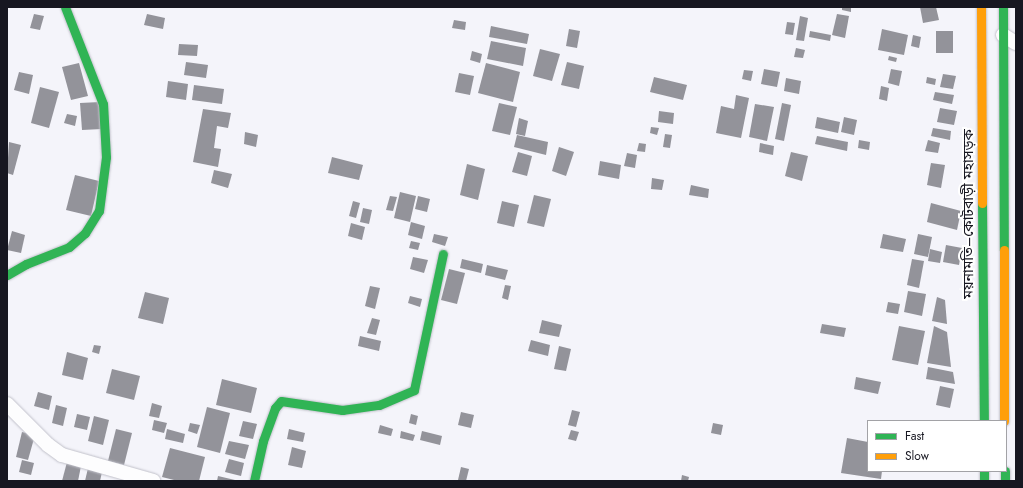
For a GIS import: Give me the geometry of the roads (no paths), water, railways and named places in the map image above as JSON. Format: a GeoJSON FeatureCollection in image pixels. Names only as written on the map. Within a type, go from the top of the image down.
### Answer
{"type":"FeatureCollection","features":[{"type":"Feature","properties":{"kind":"main road"},"geometry":{"type":"LineString","coordinates":[[7,275],[26,264],[70,247],[85,233],[99,211],[106,157],[103,104],[65,7]]}},
{"type":"Feature","properties":{"kind":"main road","name":"ময়নামতি–কোটবাড়ী মহাসড়ক"},"geometry":{"type":"LineString","coordinates":[[981,7],[984,420]]}},
{"type":"Feature","properties":{"kind":"main road"},"geometry":{"type":"LineString","coordinates":[[1003,7],[1010,32],[1004,420]]}},
{"type":"Feature","properties":{"kind":"main road"},"geometry":{"type":"LineString","coordinates":[[254,481],[263,441],[275,408],[281,401],[342,410],[380,405],[406,396],[414,390],[443,254]]}},
{"type":"Feature","properties":{"kind":"street"},"geometry":{"type":"LineString","coordinates":[[981,34],[1010,32],[1016,43]]}},
{"type":"Feature","properties":{"kind":"street"},"geometry":{"type":"LineString","coordinates":[[7,404],[48,445],[62,455],[153,481]]}}]}
